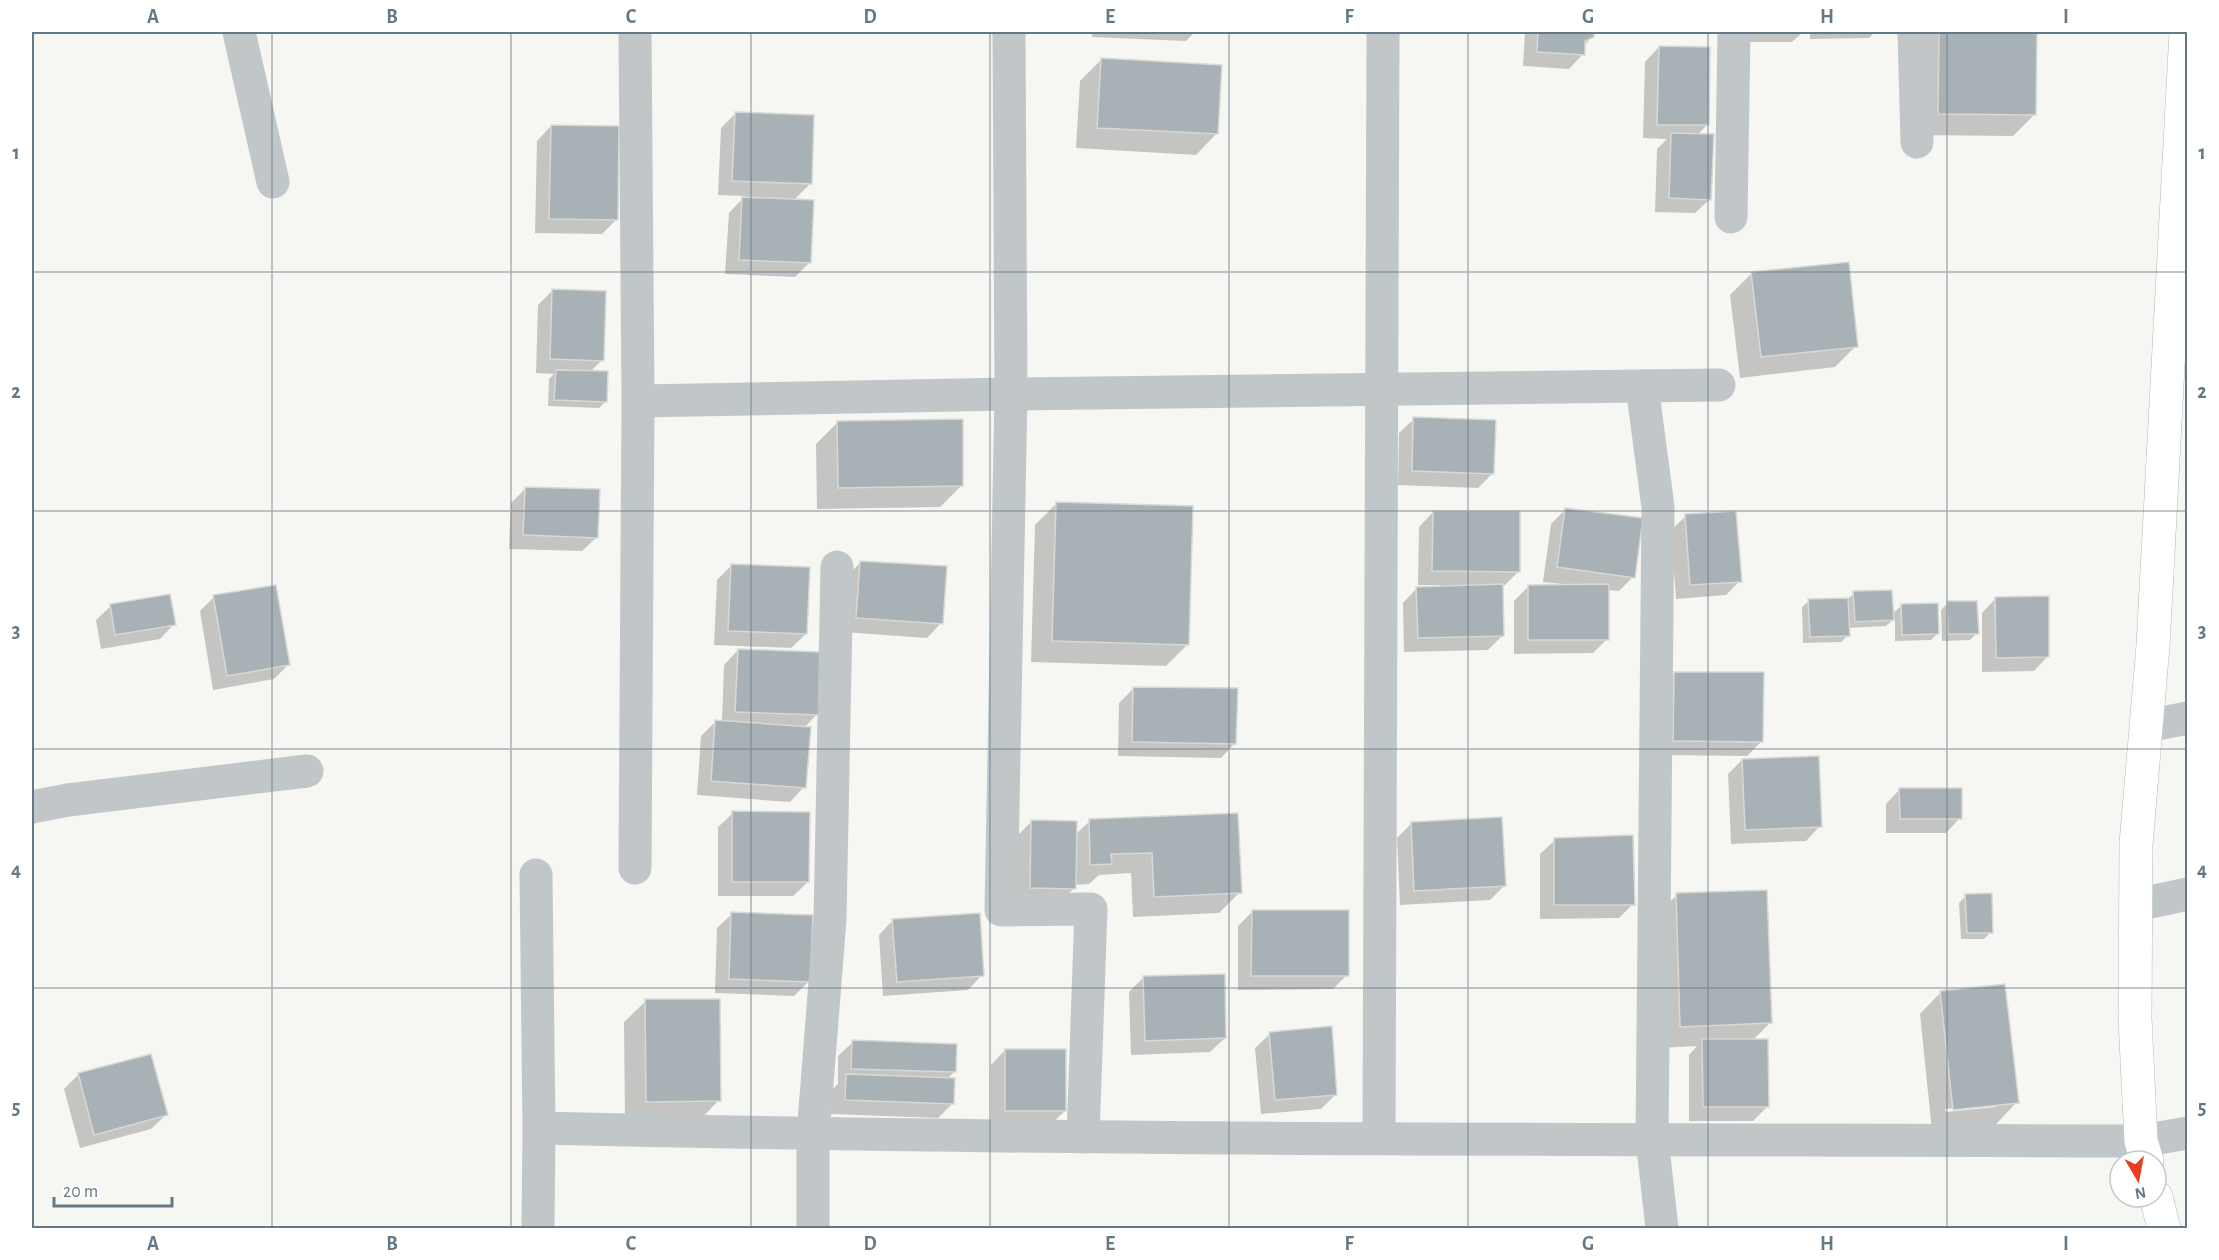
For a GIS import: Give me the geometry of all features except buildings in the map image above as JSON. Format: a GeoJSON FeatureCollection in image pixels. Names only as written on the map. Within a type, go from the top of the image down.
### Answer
{"type":"FeatureCollection","features":[{"type":"Feature","properties":{"kind":"main road"},"geometry":{"type":"LineString","coordinates":[[2144,1149],[2135,1018],[2136,844],[2153,646],[2186,32]]}},
{"type":"Feature","properties":{"kind":"main road"},"geometry":{"type":"LineString","coordinates":[[2159,1209],[2164,1228]]}},
{"type":"Feature","properties":{"kind":"street"},"geometry":{"type":"LineString","coordinates":[[239,32],[273,182]]}},
{"type":"Feature","properties":{"kind":"street"},"geometry":{"type":"LineString","coordinates":[[635,32],[638,401],[635,868]]}},
{"type":"Feature","properties":{"kind":"street"},"geometry":{"type":"LineString","coordinates":[[1009,32],[1011,394],[1001,910],[1091,909],[1083,1137]]}},
{"type":"Feature","properties":{"kind":"street"},"geometry":{"type":"LineString","coordinates":[[1379,1138],[1383,32]]}},
{"type":"Feature","properties":{"kind":"street"},"geometry":{"type":"LineString","coordinates":[[1731,217],[1734,32]]}},
{"type":"Feature","properties":{"kind":"street"},"geometry":{"type":"LineString","coordinates":[[1914,32],[1917,142]]}},
{"type":"Feature","properties":{"kind":"street"},"geometry":{"type":"LineString","coordinates":[[638,401],[1719,385]]}},
{"type":"Feature","properties":{"kind":"street"},"geometry":{"type":"LineString","coordinates":[[1642,386],[1659,507],[1652,1139],[1662,1228]]}},
{"type":"Feature","properties":{"kind":"street"},"geometry":{"type":"LineString","coordinates":[[813,1228],[813,1135],[830,919],[837,567]]}},
{"type":"Feature","properties":{"kind":"street"},"geometry":{"type":"LineString","coordinates":[[2146,726],[2187,718]]}},
{"type":"Feature","properties":{"kind":"street"},"geometry":{"type":"LineString","coordinates":[[32,807],[68,800],[307,771]]}},
{"type":"Feature","properties":{"kind":"street"},"geometry":{"type":"LineString","coordinates":[[536,875],[538,1228]]}},
{"type":"Feature","properties":{"kind":"street"},"geometry":{"type":"LineString","coordinates":[[2136,905],[2187,894]]}},
{"type":"Feature","properties":{"kind":"street"},"geometry":{"type":"LineString","coordinates":[[539,1128],[813,1135],[1652,1139],[2108,1150]]}},
{"type":"Feature","properties":{"kind":"street"},"geometry":{"type":"LineString","coordinates":[[2149,1149],[2187,1133]]}}]}
